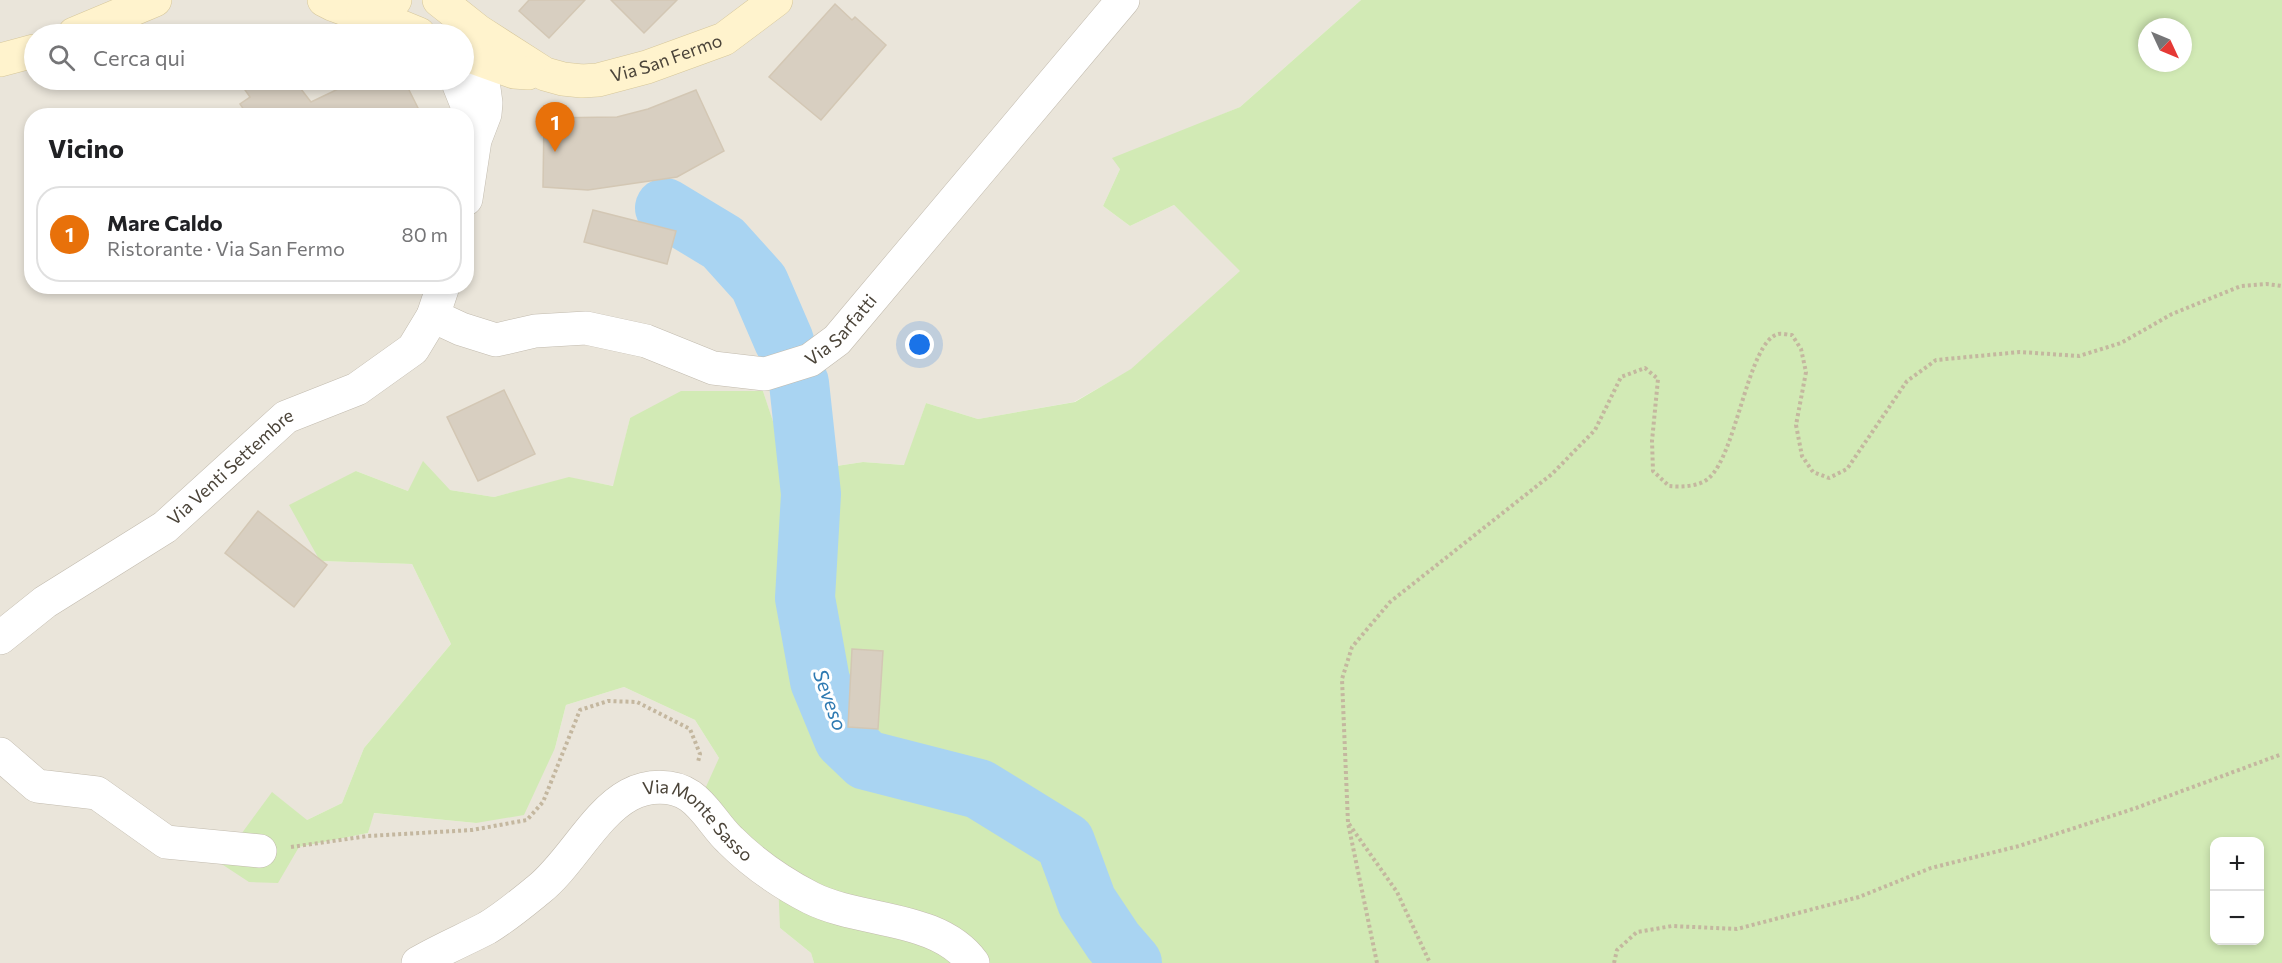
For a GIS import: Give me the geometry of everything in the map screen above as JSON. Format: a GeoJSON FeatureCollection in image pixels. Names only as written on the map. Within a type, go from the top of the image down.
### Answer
{"type":"FeatureCollection","features":[{"type":"Feature","properties":{"kind":"main road"},"geometry":{"type":"LineString","coordinates":[[98,24],[154,0]]}},
{"type":"Feature","properties":{"kind":"main road"},"geometry":{"type":"LineString","coordinates":[[324,0],[349,11],[363,11],[382,7],[395,0]]}},
{"type":"Feature","properties":{"kind":"main road","name":"Via San Fermo"},"geometry":{"type":"LineString","coordinates":[[545,74],[562,80],[598,80],[647,67],[724,39],[776,0]]}},
{"type":"Feature","properties":{"kind":"main road"},"geometry":{"type":"LineString","coordinates":[[450,9],[472,24]]}},
{"type":"Feature","properties":{"kind":"main road"},"geometry":{"type":"LineString","coordinates":[[363,11],[395,24]]}},
{"type":"Feature","properties":{"kind":"main road"},"geometry":{"type":"LineString","coordinates":[[474,25],[545,74]]}},
{"type":"Feature","properties":{"kind":"main road"},"geometry":{"type":"LineString","coordinates":[[0,60],[24,54]]}},
{"type":"Feature","properties":{"kind":"main road"},"geometry":{"type":"LineString","coordinates":[[474,65],[545,74]]}},
{"type":"Feature","properties":{"kind":"street","name":"Via Sarfatti"},"geometry":{"type":"LineString","coordinates":[[438,301],[461,329],[496,340],[535,331],[586,328],[646,341],[713,368],[765,374],[810,360],[837,340],[1123,0]]}},
{"type":"Feature","properties":{"kind":"street"},"geometry":{"type":"LineString","coordinates":[[450,9],[461,24]]}},
{"type":"Feature","properties":{"kind":"street"},"geometry":{"type":"LineString","coordinates":[[474,80],[486,103],[485,114],[474,147]]}},
{"type":"Feature","properties":{"kind":"street","name":"Via Venti Settembre"},"geometry":{"type":"LineString","coordinates":[[0,638],[45,602],[165,527],[286,417],[357,389],[413,349],[438,301]]}},
{"type":"Feature","properties":{"kind":"street"},"geometry":{"type":"LineString","coordinates":[[0,754],[37,786],[97,793],[166,842],[260,851]]}},
{"type":"Feature","properties":{"kind":"street","name":"Via Monte Sasso"},"geometry":{"type":"LineString","coordinates":[[418,963],[489,927],[540,889],[612,808],[629,795],[647,788],[665,787],[689,796],[729,839],[766,870],[812,898],[850,912],[921,928],[937,934],[956,946],[973,963]]}},
{"type":"Feature","properties":{"kind":"path"},"geometry":{"type":"LineString","coordinates":[[1377,963],[1348,823],[1342,679],[1352,647],[1390,602],[1552,474],[1595,430],[1621,377],[1645,368],[1658,379],[1652,441],[1653,471],[1669,486],[1685,487],[1708,478],[1724,455],[1765,343],[1778,334],[1792,335],[1801,349],[1806,372],[1796,425],[1802,456],[1812,472],[1829,478],[1847,469],[1907,381],[1936,360],[2020,352],[2079,357],[2121,343],[2172,314],[2241,286],[2265,284],[2282,286]]}},
{"type":"Feature","properties":{"kind":"path"},"geometry":{"type":"LineString","coordinates":[[260,851],[368,836],[472,830],[527,820],[543,802],[580,711],[608,701],[637,702],[690,729],[700,754],[689,796]]}},
{"type":"Feature","properties":{"kind":"path"},"geometry":{"type":"LineString","coordinates":[[1614,963],[1617,950],[1637,932],[1672,926],[1737,929],[1859,897],[1931,868],[2019,846],[2136,808],[2282,754]]}},
{"type":"Feature","properties":{"kind":"path"},"geometry":{"type":"LineString","coordinates":[[1348,823],[1396,892],[1430,963]]}},
{"type":"Feature","properties":{"kind":"shaded area"},"geometry":{"type":"Polygon","coordinates":[[[0,0],[1361,0],[1240,107],[1185,130],[1120,169],[1103,206],[1130,226],[1174,205],[1241,271],[1132,369],[1074,402],[978,419],[926,403],[905,465],[863,462],[789,473],[763,391],[630,418],[614,486],[569,478],[494,497],[450,490],[408,491],[356,471],[320,561],[412,564],[451,644],[364,748],[342,803],[307,820],[299,847],[368,833],[373,813],[476,823],[555,748],[566,705],[624,687],[695,720],[719,758],[813,889],[780,928],[811,953],[814,963],[0,963],[0,0]]]}},
{"type":"Feature","properties":{"kind":"green space"},"geometry":{"type":"Polygon","coordinates":[[[1361,0],[2282,0],[2282,963],[814,963],[811,953],[780,928],[778,881],[705,789],[719,758],[695,720],[624,687],[566,705],[555,748],[524,815],[476,823],[374,813],[368,833],[299,847],[278,883],[249,882],[220,863],[272,792],[307,820],[342,803],[364,748],[451,644],[412,564],[320,561],[289,505],[356,471],[408,491],[423,461],[450,490],[494,497],[569,477],[613,486],[630,418],[681,391],[763,391],[790,473],[863,462],[904,465],[926,403],[978,419],[1075,402],[1131,369],[1240,271],[1174,205],[1130,226],[1103,206],[1120,169],[1112,158],[1240,107],[1361,0]]]}},
{"type":"Feature","properties":{"kind":"building"},"geometry":{"type":"Polygon","coordinates":[[[529,0],[585,0],[549,38],[519,11],[529,0]]]}},
{"type":"Feature","properties":{"kind":"building"},"geometry":{"type":"Polygon","coordinates":[[[611,0],[677,0],[644,33],[611,0]]]}},
{"type":"Feature","properties":{"kind":"building"},"geometry":{"type":"Polygon","coordinates":[[[835,4],[852,20],[855,17],[886,45],[821,120],[769,77],[835,4]]]}},
{"type":"Feature","properties":{"kind":"building"},"geometry":{"type":"Polygon","coordinates":[[[245,90],[302,90],[311,102],[336,90],[409,90],[418,108],[243,108],[240,104],[250,97],[245,90]]]}},
{"type":"Feature","properties":{"kind":"building"},"geometry":{"type":"Polygon","coordinates":[[[696,90],[724,151],[677,177],[588,190],[543,187],[544,118],[617,117],[648,109],[696,90]]]}},
{"type":"Feature","properties":{"kind":"building"},"geometry":{"type":"Polygon","coordinates":[[[593,210],[676,231],[667,264],[584,242],[593,210]]]}},
{"type":"Feature","properties":{"kind":"building"},"geometry":{"type":"Polygon","coordinates":[[[504,390],[535,454],[478,481],[447,417],[504,390]]]}},
{"type":"Feature","properties":{"kind":"building"},"geometry":{"type":"Polygon","coordinates":[[[258,511],[327,565],[294,607],[225,553],[258,511]]]}},
{"type":"Feature","properties":{"kind":"building"},"geometry":{"type":"Polygon","coordinates":[[[852,649],[883,651],[878,729],[848,727],[852,649]]]}},
{"type":"Feature","properties":{"kind":"waterway","name":"Seveso"},"geometry":{"type":"LineString","coordinates":[[665,208],[723,243],[759,283],[784,341]]}},
{"type":"Feature","properties":{"kind":"waterway","name":"Seveso"},"geometry":{"type":"LineString","coordinates":[[799,383],[811,494],[805,598],[820,681],[844,739],[866,760],[979,789],[1065,842],[1087,902],[1113,941],[1132,963]]}},
{"type":"Feature","properties":{"kind":"place","name":"Mare Caldo"},"geometry":{"type":"Point","coordinates":[555,152]}}]}
